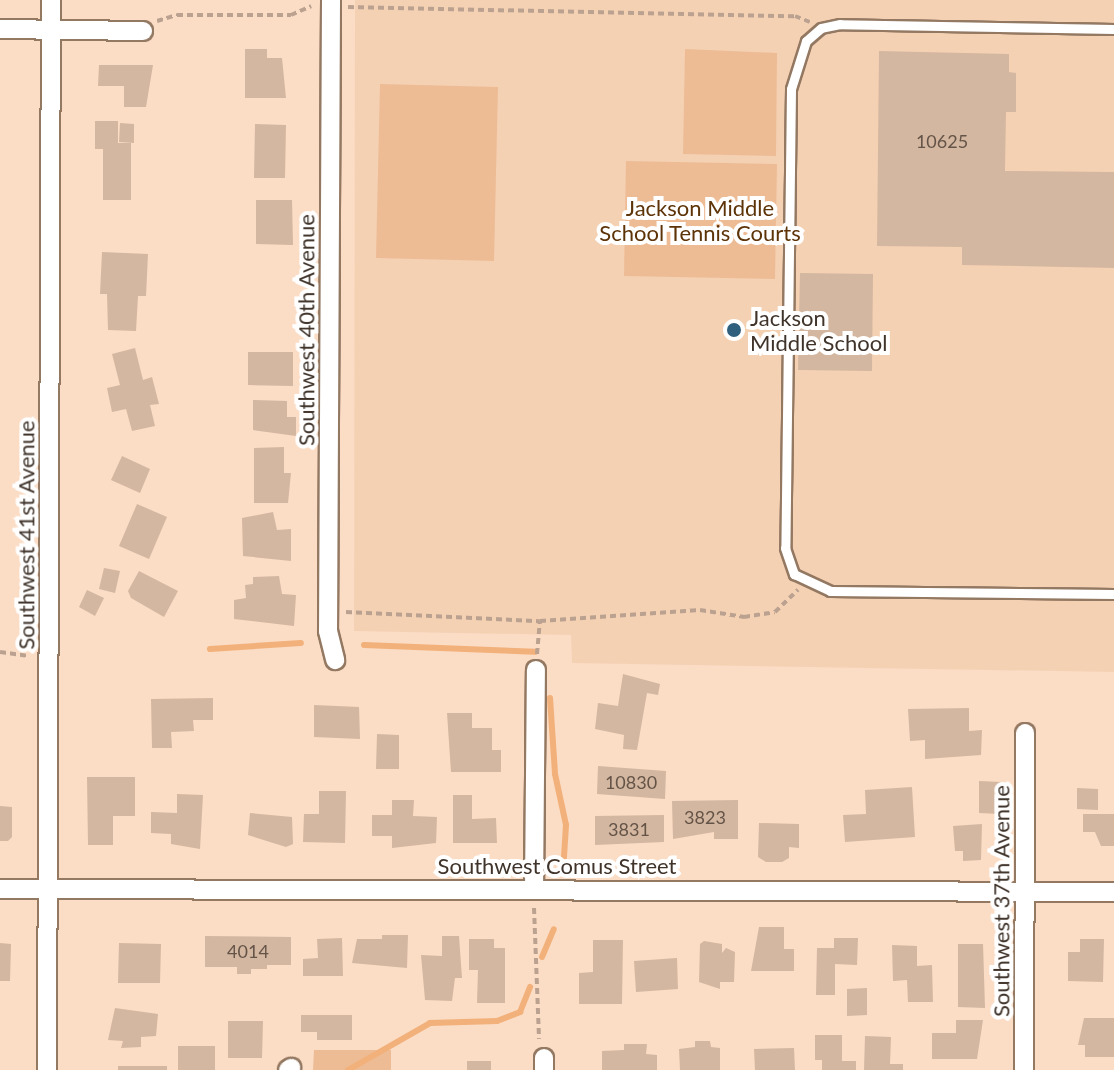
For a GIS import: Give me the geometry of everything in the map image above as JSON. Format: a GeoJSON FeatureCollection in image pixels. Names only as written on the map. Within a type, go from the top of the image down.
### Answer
{"type":"FeatureCollection","features":[{"type":"Feature","properties":{"kind":"street","name":"Southwest 41st Avenue"},"geometry":{"type":"LineString","coordinates":[[47,1070],[51,656],[51,0]]}},
{"type":"Feature","properties":{"kind":"street","name":"Southwest 40th Avenue"},"geometry":{"type":"LineString","coordinates":[[335,660],[328,611],[338,3]]}},
{"type":"Feature","properties":{"kind":"street"},"geometry":{"type":"LineString","coordinates":[[0,29],[143,31]]}},
{"type":"Feature","properties":{"kind":"street"},"geometry":{"type":"LineString","coordinates":[[534,890],[536,670]]}},
{"type":"Feature","properties":{"kind":"street","name":"Southwest 37th Avenue"},"geometry":{"type":"LineString","coordinates":[[1024,1070],[1027,894],[1025,733]]}},
{"type":"Feature","properties":{"kind":"street","name":"Southwest Comus Street"},"geometry":{"type":"LineString","coordinates":[[0,889],[1114,892]]}},
{"type":"Feature","properties":{"kind":"lane"},"geometry":{"type":"LineString","coordinates":[[1114,29],[840,24],[821,28],[801,51],[791,89],[785,548],[794,574],[805,582],[830,591],[1114,594]]}},
{"type":"Feature","properties":{"kind":"path"},"geometry":{"type":"LineString","coordinates":[[338,3],[795,16],[821,28]]}},
{"type":"Feature","properties":{"kind":"path"},"geometry":{"type":"LineString","coordinates":[[143,31],[169,16],[281,16],[311,6]]}},
{"type":"Feature","properties":{"kind":"path"},"geometry":{"type":"LineString","coordinates":[[328,611],[540,621],[700,610],[744,617],[771,613],[805,582]]}},
{"type":"Feature","properties":{"kind":"path"},"geometry":{"type":"LineString","coordinates":[[536,670],[540,621]]}},
{"type":"Feature","properties":{"kind":"path"},"geometry":{"type":"LineString","coordinates":[[0,652],[51,656]]}},
{"type":"Feature","properties":{"kind":"path"},"geometry":{"type":"LineString","coordinates":[[534,890],[539,1044],[544,1064]]}},
{"type":"Feature","properties":{"kind":"shaded area","name":"Jackson Middle School"},"geometry":{"type":"Polygon","coordinates":[[[355,0],[1114,0],[1114,672],[572,663],[571,635],[354,631],[355,0]]]}},
{"type":"Feature","properties":{"kind":"green space"},"geometry":{"type":"Polygon","coordinates":[[[685,49],[777,53],[776,156],[683,154],[685,49]]]}},
{"type":"Feature","properties":{"kind":"green space"},"geometry":{"type":"Polygon","coordinates":[[[380,84],[498,87],[494,261],[376,258],[380,84]]]}},
{"type":"Feature","properties":{"kind":"green space","name":"Jackson Middle School Tennis Courts"},"geometry":{"type":"Polygon","coordinates":[[[626,161],[777,164],[775,279],[624,276],[626,161]]]}},
{"type":"Feature","properties":{"kind":"green space"},"geometry":{"type":"Polygon","coordinates":[[[314,1050],[391,1050],[391,1070],[313,1070],[314,1050]]]}},
{"type":"Feature","properties":{"kind":"building"},"geometry":{"type":"Polygon","coordinates":[[[245,49],[267,49],[267,58],[282,58],[286,98],[245,98],[245,49]]]}},
{"type":"Feature","properties":{"kind":"building"},"geometry":{"type":"Polygon","coordinates":[[[879,51],[1009,54],[1009,72],[1016,73],[1016,112],[1006,112],[1005,171],[1114,172],[1114,268],[962,265],[962,247],[877,246],[879,51]]]}},
{"type":"Feature","properties":{"kind":"building"},"geometry":{"type":"Polygon","coordinates":[[[99,65],[153,65],[146,107],[124,107],[124,86],[98,86],[99,65]]]}},
{"type":"Feature","properties":{"kind":"building"},"geometry":{"type":"Polygon","coordinates":[[[95,121],[118,121],[118,143],[131,143],[131,200],[103,200],[103,149],[95,149],[95,121]]]}},
{"type":"Feature","properties":{"kind":"building"},"geometry":{"type":"Polygon","coordinates":[[[120,123],[134,124],[134,143],[119,142],[120,123]]]}},
{"type":"Feature","properties":{"kind":"building"},"geometry":{"type":"Polygon","coordinates":[[[255,124],[286,125],[285,178],[254,178],[255,124]]]}},
{"type":"Feature","properties":{"kind":"building"},"geometry":{"type":"Polygon","coordinates":[[[256,200],[292,200],[293,245],[256,244],[256,200]]]}},
{"type":"Feature","properties":{"kind":"building"},"geometry":{"type":"Polygon","coordinates":[[[102,252],[148,254],[146,296],[138,296],[136,331],[108,330],[107,294],[100,294],[102,252]]]}},
{"type":"Feature","properties":{"kind":"building"},"geometry":{"type":"Polygon","coordinates":[[[800,273],[873,274],[872,371],[798,370],[800,273]]]}},
{"type":"Feature","properties":{"kind":"building"},"geometry":{"type":"Polygon","coordinates":[[[135,348],[143,380],[152,377],[159,404],[150,405],[155,426],[132,431],[126,409],[112,412],[107,388],[120,385],[112,354],[135,348]]]}},
{"type":"Feature","properties":{"kind":"building"},"geometry":{"type":"Polygon","coordinates":[[[248,352],[293,352],[293,386],[248,385],[248,352]]]}},
{"type":"Feature","properties":{"kind":"building"},"geometry":{"type":"Polygon","coordinates":[[[253,400],[287,401],[287,417],[296,417],[296,436],[253,430],[253,400]]]}},
{"type":"Feature","properties":{"kind":"building"},"geometry":{"type":"Polygon","coordinates":[[[284,447],[284,473],[291,473],[288,503],[254,503],[254,448],[284,447]]]}},
{"type":"Feature","properties":{"kind":"building"},"geometry":{"type":"Polygon","coordinates":[[[122,456],[150,469],[140,493],[111,480],[122,456]]]}},
{"type":"Feature","properties":{"kind":"building"},"geometry":{"type":"Polygon","coordinates":[[[137,504],[167,517],[149,559],[119,546],[137,504]]]}},
{"type":"Feature","properties":{"kind":"building"},"geometry":{"type":"Polygon","coordinates":[[[273,512],[277,530],[291,529],[291,561],[243,556],[242,518],[273,512]]]}},
{"type":"Feature","properties":{"kind":"building"},"geometry":{"type":"Polygon","coordinates":[[[104,568],[120,571],[115,593],[99,589],[104,568]]]}},
{"type":"Feature","properties":{"kind":"building"},"geometry":{"type":"Polygon","coordinates":[[[139,571],[178,591],[164,617],[131,598],[128,591],[139,571]]]}},
{"type":"Feature","properties":{"kind":"building"},"geometry":{"type":"Polygon","coordinates":[[[279,576],[282,594],[296,595],[294,626],[234,619],[234,600],[246,598],[245,585],[253,584],[253,577],[279,576]]]}},
{"type":"Feature","properties":{"kind":"building"},"geometry":{"type":"Polygon","coordinates":[[[87,590],[104,598],[95,616],[79,607],[87,590]]]}},
{"type":"Feature","properties":{"kind":"building"},"geometry":{"type":"Polygon","coordinates":[[[623,674],[660,684],[658,695],[647,693],[637,750],[623,749],[624,735],[595,729],[598,703],[618,706],[623,674]]]}},
{"type":"Feature","properties":{"kind":"building"},"geometry":{"type":"Polygon","coordinates":[[[213,698],[213,720],[193,720],[194,731],[171,732],[172,748],[152,748],[151,699],[213,698]]]}},
{"type":"Feature","properties":{"kind":"building"},"geometry":{"type":"Polygon","coordinates":[[[314,705],[359,707],[360,739],[314,737],[314,705]]]}},
{"type":"Feature","properties":{"kind":"building"},"geometry":{"type":"Polygon","coordinates":[[[969,708],[969,731],[982,730],[981,755],[925,759],[925,740],[910,741],[908,709],[969,708]]]}},
{"type":"Feature","properties":{"kind":"building"},"geometry":{"type":"Polygon","coordinates":[[[447,713],[472,713],[472,728],[492,728],[492,750],[501,750],[501,772],[451,772],[447,713]]]}},
{"type":"Feature","properties":{"kind":"building"},"geometry":{"type":"Polygon","coordinates":[[[377,734],[399,735],[399,769],[376,769],[377,734]]]}},
{"type":"Feature","properties":{"kind":"building"},"geometry":{"type":"Polygon","coordinates":[[[598,766],[666,771],[665,799],[597,794],[598,766]]]}},
{"type":"Feature","properties":{"kind":"building"},"geometry":{"type":"Polygon","coordinates":[[[87,777],[135,777],[135,816],[113,816],[113,845],[88,845],[87,777]]]}},
{"type":"Feature","properties":{"kind":"building"},"geometry":{"type":"Polygon","coordinates":[[[979,781],[1001,782],[1000,814],[979,813],[979,781]]]}},
{"type":"Feature","properties":{"kind":"building"},"geometry":{"type":"Polygon","coordinates":[[[912,787],[915,837],[845,842],[843,815],[866,814],[865,790],[912,787]]]}},
{"type":"Feature","properties":{"kind":"building"},"geometry":{"type":"Polygon","coordinates":[[[1077,788],[1098,789],[1098,810],[1077,809],[1077,788]]]}},
{"type":"Feature","properties":{"kind":"building"},"geometry":{"type":"Polygon","coordinates":[[[319,791],[346,791],[345,843],[303,842],[304,814],[319,814],[319,791]]]}},
{"type":"Feature","properties":{"kind":"building"},"geometry":{"type":"Polygon","coordinates":[[[177,794],[203,795],[200,849],[171,844],[171,834],[151,833],[151,812],[177,813],[177,794]]]}},
{"type":"Feature","properties":{"kind":"building"},"geometry":{"type":"Polygon","coordinates":[[[453,795],[472,795],[472,819],[496,818],[497,843],[453,843],[453,795]]]}},
{"type":"Feature","properties":{"kind":"building"},"geometry":{"type":"Polygon","coordinates":[[[392,800],[414,800],[413,816],[437,817],[436,843],[392,848],[392,836],[372,836],[372,815],[392,815],[392,800]]]}},
{"type":"Feature","properties":{"kind":"building"},"geometry":{"type":"Polygon","coordinates":[[[738,800],[738,839],[714,839],[714,832],[673,839],[672,801],[738,800]]]}},
{"type":"Feature","properties":{"kind":"building"},"geometry":{"type":"Polygon","coordinates":[[[0,806],[12,807],[12,837],[8,841],[0,841],[0,806]]]}},
{"type":"Feature","properties":{"kind":"building"},"geometry":{"type":"Polygon","coordinates":[[[250,813],[292,817],[293,844],[286,847],[248,835],[250,813]]]}},
{"type":"Feature","properties":{"kind":"building"},"geometry":{"type":"Polygon","coordinates":[[[1083,814],[1114,814],[1114,846],[1101,846],[1095,832],[1083,832],[1083,814]]]}},
{"type":"Feature","properties":{"kind":"building"},"geometry":{"type":"Polygon","coordinates":[[[664,815],[664,842],[595,845],[595,816],[664,815]]]}},
{"type":"Feature","properties":{"kind":"building"},"geometry":{"type":"Polygon","coordinates":[[[759,823],[799,824],[799,848],[789,847],[789,858],[782,862],[766,862],[758,857],[759,823]]]}},
{"type":"Feature","properties":{"kind":"building"},"geometry":{"type":"Polygon","coordinates":[[[982,824],[981,860],[963,861],[963,851],[955,851],[953,826],[982,824]]]}},
{"type":"Feature","properties":{"kind":"building"},"geometry":{"type":"Polygon","coordinates":[[[759,927],[784,927],[784,949],[794,949],[794,971],[751,971],[759,927]]]}},
{"type":"Feature","properties":{"kind":"building"},"geometry":{"type":"Polygon","coordinates":[[[382,935],[408,935],[407,968],[352,963],[357,939],[382,939],[382,935]]]}},
{"type":"Feature","properties":{"kind":"building"},"geometry":{"type":"Polygon","coordinates":[[[205,936],[291,937],[291,965],[267,965],[267,969],[251,969],[251,974],[237,974],[237,967],[205,967],[205,936]]]}},
{"type":"Feature","properties":{"kind":"building"},"geometry":{"type":"Polygon","coordinates":[[[442,936],[459,936],[462,978],[455,978],[452,1001],[425,1000],[421,955],[442,956],[442,936]]]}},
{"type":"Feature","properties":{"kind":"building"},"geometry":{"type":"Polygon","coordinates":[[[342,938],[343,976],[303,976],[303,959],[318,958],[317,939],[342,938]]]}},
{"type":"Feature","properties":{"kind":"building"},"geometry":{"type":"Polygon","coordinates":[[[834,938],[858,938],[857,965],[835,964],[835,995],[816,995],[817,948],[834,948],[834,938]]]}},
{"type":"Feature","properties":{"kind":"building"},"geometry":{"type":"Polygon","coordinates":[[[469,939],[494,939],[494,948],[505,948],[505,1003],[477,1003],[478,970],[469,970],[469,939]]]}},
{"type":"Feature","properties":{"kind":"building"},"geometry":{"type":"Polygon","coordinates":[[[1080,939],[1104,939],[1103,982],[1068,981],[1068,952],[1080,952],[1080,939]]]}},
{"type":"Feature","properties":{"kind":"building"},"geometry":{"type":"Polygon","coordinates":[[[593,940],[623,940],[622,1004],[579,1004],[579,973],[593,972],[593,940]]]}},
{"type":"Feature","properties":{"kind":"building"},"geometry":{"type":"Polygon","coordinates":[[[704,941],[722,944],[722,953],[726,948],[735,952],[734,982],[720,982],[720,989],[699,982],[700,944],[704,941]]]}},
{"type":"Feature","properties":{"kind":"building"},"geometry":{"type":"Polygon","coordinates":[[[0,943],[11,944],[10,981],[0,981],[0,943]]]}},
{"type":"Feature","properties":{"kind":"building"},"geometry":{"type":"Polygon","coordinates":[[[119,943],[161,944],[160,983],[118,983],[119,943]]]}},
{"type":"Feature","properties":{"kind":"building"},"geometry":{"type":"Polygon","coordinates":[[[958,944],[983,944],[985,1008],[958,1007],[958,944]]]}},
{"type":"Feature","properties":{"kind":"building"},"geometry":{"type":"Polygon","coordinates":[[[892,945],[917,946],[917,966],[932,965],[933,1002],[908,1002],[907,980],[893,981],[892,945]]]}},
{"type":"Feature","properties":{"kind":"building"},"geometry":{"type":"Polygon","coordinates":[[[677,958],[678,989],[636,992],[634,961],[677,958]]]}},
{"type":"Feature","properties":{"kind":"building"},"geometry":{"type":"Polygon","coordinates":[[[867,988],[867,1015],[847,1016],[847,989],[867,988]]]}},
{"type":"Feature","properties":{"kind":"building"},"geometry":{"type":"Polygon","coordinates":[[[115,1008],[158,1014],[156,1036],[141,1037],[141,1047],[121,1048],[123,1041],[108,1040],[115,1008]]]}},
{"type":"Feature","properties":{"kind":"building"},"geometry":{"type":"Polygon","coordinates":[[[301,1015],[352,1015],[352,1040],[317,1040],[317,1032],[301,1032],[301,1015]]]}},
{"type":"Feature","properties":{"kind":"building"},"geometry":{"type":"Polygon","coordinates":[[[1084,1018],[1114,1018],[1114,1057],[1085,1057],[1085,1045],[1078,1045],[1084,1018]]]}},
{"type":"Feature","properties":{"kind":"building"},"geometry":{"type":"Polygon","coordinates":[[[956,1020],[983,1020],[977,1059],[932,1059],[932,1033],[956,1033],[956,1020]]]}},
{"type":"Feature","properties":{"kind":"building"},"geometry":{"type":"Polygon","coordinates":[[[228,1021],[263,1021],[262,1058],[228,1058],[228,1021]]]}},
{"type":"Feature","properties":{"kind":"building"},"geometry":{"type":"Polygon","coordinates":[[[815,1035],[842,1035],[842,1061],[856,1061],[856,1070],[822,1070],[822,1060],[815,1060],[815,1035]]]}},
{"type":"Feature","properties":{"kind":"building"},"geometry":{"type":"Polygon","coordinates":[[[865,1036],[891,1037],[890,1064],[903,1064],[903,1070],[864,1070],[865,1036]]]}},
{"type":"Feature","properties":{"kind":"building"},"geometry":{"type":"Polygon","coordinates":[[[695,1041],[710,1041],[711,1047],[720,1048],[720,1070],[680,1070],[679,1049],[695,1047],[695,1041]]]}},
{"type":"Feature","properties":{"kind":"building"},"geometry":{"type":"Polygon","coordinates":[[[624,1044],[647,1044],[646,1054],[657,1055],[657,1070],[602,1070],[602,1051],[624,1050],[624,1044]]]}},
{"type":"Feature","properties":{"kind":"building"},"geometry":{"type":"Polygon","coordinates":[[[178,1046],[215,1046],[215,1070],[178,1070],[178,1046]]]}},
{"type":"Feature","properties":{"kind":"building"},"geometry":{"type":"Polygon","coordinates":[[[794,1048],[795,1070],[755,1070],[754,1049],[794,1048]]]}},
{"type":"Feature","properties":{"kind":"building"},"geometry":{"type":"Polygon","coordinates":[[[467,1061],[491,1061],[491,1070],[467,1070],[467,1061]]]}},
{"type":"Feature","properties":{"kind":"building"},"geometry":{"type":"Polygon","coordinates":[[[118,1066],[167,1066],[167,1070],[118,1070],[118,1066]]]}},
{"type":"Feature","properties":{"kind":"waterway"},"geometry":{"type":"LineString","coordinates":[[210,649],[301,643]]}},
{"type":"Feature","properties":{"kind":"waterway"},"geometry":{"type":"LineString","coordinates":[[364,645],[535,652]]}},
{"type":"Feature","properties":{"kind":"waterway"},"geometry":{"type":"LineString","coordinates":[[550,698],[555,774],[566,825],[563,873]]}},
{"type":"Feature","properties":{"kind":"waterway"},"geometry":{"type":"LineString","coordinates":[[542,957],[554,929]]}},
{"type":"Feature","properties":{"kind":"waterway"},"geometry":{"type":"LineString","coordinates":[[348,1070],[430,1023],[497,1021],[520,1012],[530,987]]}},
{"type":"Feature","properties":{"kind":"place","name":"Jackson Middle School"},"geometry":{"type":"Point","coordinates":[734,330]}}]}
